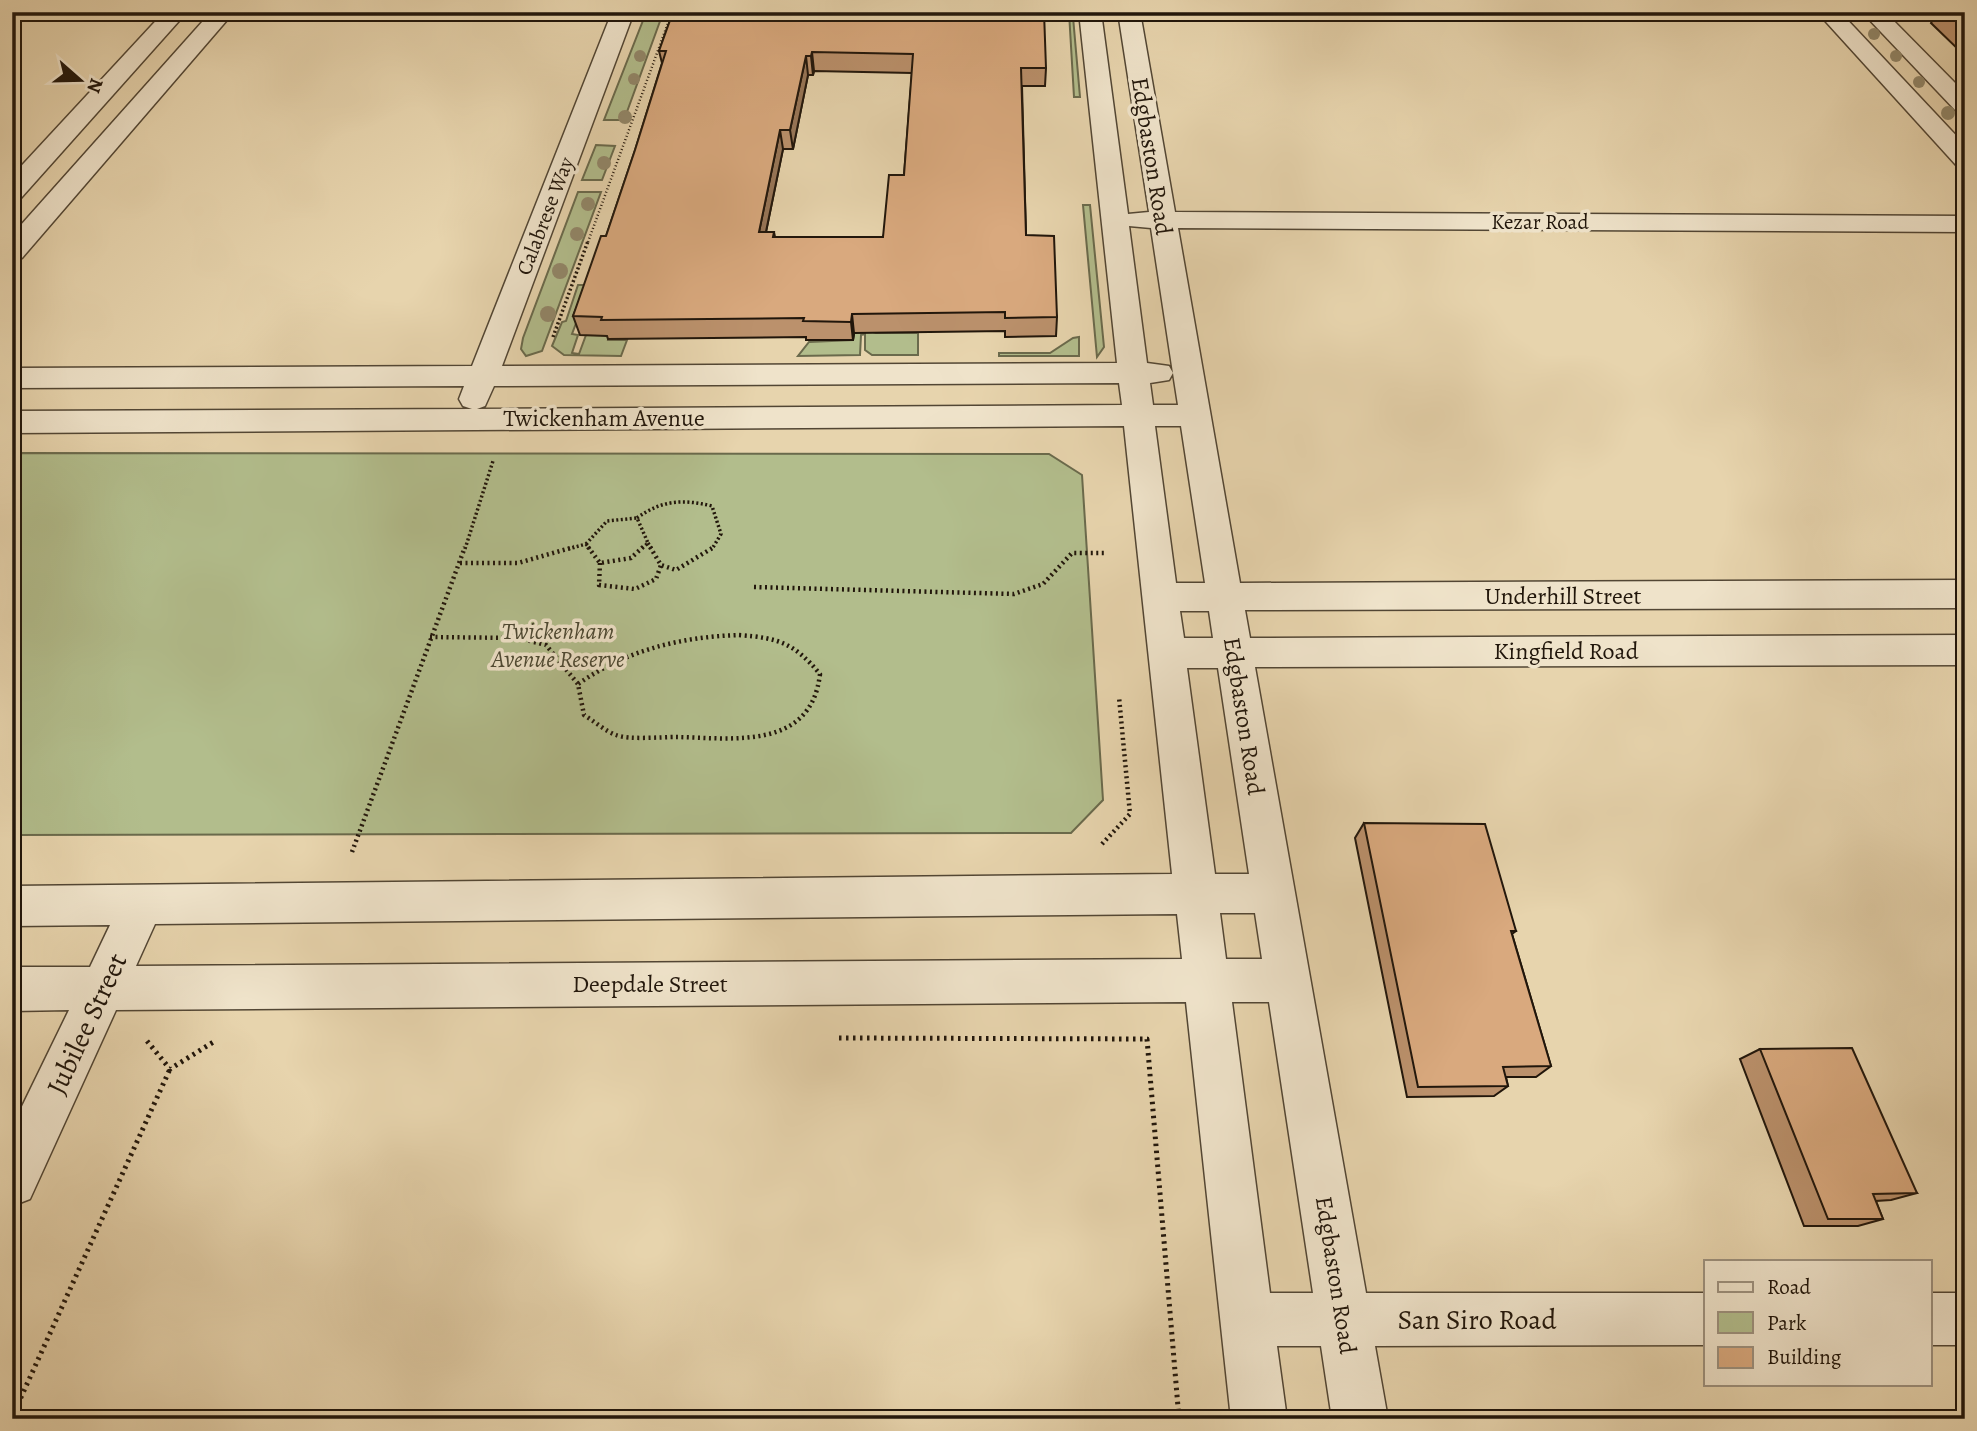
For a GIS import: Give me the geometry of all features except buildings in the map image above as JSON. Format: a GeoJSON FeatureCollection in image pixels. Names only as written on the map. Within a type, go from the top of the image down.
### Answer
{"type":"FeatureCollection","features":[{"type":"Feature","properties":{"kind":"street"},"geometry":{"type":"LineString","coordinates":[[12,192],[176,12]]}},
{"type":"Feature","properties":{"kind":"street"},"geometry":{"type":"LineString","coordinates":[[12,252],[25,221],[223,12]]}},
{"type":"Feature","properties":{"kind":"street","name":"Calabrese Way"},"geometry":{"type":"LineString","coordinates":[[467,419],[623,12]]}},
{"type":"Feature","properties":{"kind":"street","name":"Edgbaston Road"},"geometry":{"type":"LineString","coordinates":[[1090,12],[1259,1419]]}},
{"type":"Feature","properties":{"kind":"street","name":"Edgbaston Road"},"geometry":{"type":"LineString","coordinates":[[1129,12],[1360,1419]]}},
{"type":"Feature","properties":{"kind":"street"},"geometry":{"type":"LineString","coordinates":[[1828,12],[1965,160]]}},
{"type":"Feature","properties":{"kind":"street"},"geometry":{"type":"LineString","coordinates":[[1873,12],[1965,107]]}},
{"type":"Feature","properties":{"kind":"street","name":"Kezar Road"},"geometry":{"type":"LineString","coordinates":[[1115,219],[1965,224]]}},
{"type":"Feature","properties":{"kind":"street","name":"Twickenham Avenue"},"geometry":{"type":"LineString","coordinates":[[12,379],[1188,372]]}},
{"type":"Feature","properties":{"kind":"street","name":"Twickenham Avenue"},"geometry":{"type":"LineString","coordinates":[[12,422],[1195,415]]}},
{"type":"Feature","properties":{"kind":"street","name":"Underhill Street"},"geometry":{"type":"LineString","coordinates":[[1160,597],[1965,594]]}},
{"type":"Feature","properties":{"kind":"street","name":"Kingfield Road"},"geometry":{"type":"LineString","coordinates":[[1167,653],[1965,650]]}},
{"type":"Feature","properties":{"kind":"street"},"geometry":{"type":"LineString","coordinates":[[12,906],[1274,892]]}},
{"type":"Feature","properties":{"kind":"street","name":"Jubilee Street"},"geometry":{"type":"LineString","coordinates":[[12,1181],[142,905]]}},
{"type":"Feature","properties":{"kind":"street","name":"Deepdale Street"},"geometry":{"type":"LineString","coordinates":[[12,989],[1288,980]]}},
{"type":"Feature","properties":{"kind":"street"},"geometry":{"type":"LineString","coordinates":[[1932,1319],[1965,1319]]}},
{"type":"Feature","properties":{"kind":"street","name":"San Siro Road"},"geometry":{"type":"LineString","coordinates":[[1248,1320],[1704,1320]]}},
{"type":"Feature","properties":{"kind":"path"},"geometry":{"type":"LineString","coordinates":[[551,343],[672,12]]}},
{"type":"Feature","properties":{"kind":"path"},"geometry":{"type":"LineString","coordinates":[[352,852],[430,637],[460,563],[493,460]]}},
{"type":"Feature","properties":{"kind":"path"},"geometry":{"type":"LineString","coordinates":[[460,563],[518,563],[586,544],[599,524],[616,516],[638,518],[648,509],[666,501],[690,500],[712,506],[721,534],[714,548],[676,569],[661,565],[638,518]]}},
{"type":"Feature","properties":{"kind":"path"},"geometry":{"type":"LineString","coordinates":[[1104,540],[1107,567]]}},
{"type":"Feature","properties":{"kind":"path"},"geometry":{"type":"LineString","coordinates":[[600,563],[631,558],[648,543]]}},
{"type":"Feature","properties":{"kind":"path"},"geometry":{"type":"LineString","coordinates":[[586,544],[600,563],[599,585],[635,589],[656,579],[661,565]]}},
{"type":"Feature","properties":{"kind":"path"},"geometry":{"type":"LineString","coordinates":[[754,587],[1014,594],[1036,590],[1053,577],[1072,553],[1105,553]]}},
{"type":"Feature","properties":{"kind":"path"},"geometry":{"type":"LineString","coordinates":[[430,637],[518,638],[546,645],[578,684],[584,715],[617,736],[754,738],[801,722],[819,695],[820,674],[801,652],[780,640],[733,635],[679,640],[612,662],[578,684]]}},
{"type":"Feature","properties":{"kind":"path"},"geometry":{"type":"LineString","coordinates":[[1111,838],[1130,814],[1119,691]]}},
{"type":"Feature","properties":{"kind":"path"},"geometry":{"type":"LineString","coordinates":[[1147,1039],[1179,1419]]}},
{"type":"Feature","properties":{"kind":"path"},"geometry":{"type":"LineString","coordinates":[[12,1417],[170,1069]]}},
{"type":"Feature","properties":{"kind":"green space"},"geometry":{"type":"Polygon","coordinates":[[[650,12],[663,13],[624,120],[604,120],[644,18],[650,12]]]}},
{"type":"Feature","properties":{"kind":"green space"},"geometry":{"type":"Polygon","coordinates":[[[1069,12],[1073,17],[1080,97],[1074,97],[1069,12]]]}},
{"type":"Feature","properties":{"kind":"green space"},"geometry":{"type":"Polygon","coordinates":[[[596,145],[615,146],[602,180],[582,180],[596,145]]]}},
{"type":"Feature","properties":{"kind":"green space"},"geometry":{"type":"Polygon","coordinates":[[[578,192],[601,192],[542,351],[526,356],[521,349],[523,338],[578,192]]]}},
{"type":"Feature","properties":{"kind":"green space"},"geometry":{"type":"Polygon","coordinates":[[[1083,205],[1090,205],[1104,347],[1097,357],[1083,205]]]}},
{"type":"Feature","properties":{"kind":"green space"},"geometry":{"type":"Polygon","coordinates":[[[578,285],[597,285],[581,310],[572,334],[578,335],[572,353],[579,354],[586,335],[609,335],[608,340],[627,340],[621,356],[564,355],[552,346],[562,322],[566,321],[578,285]]]}},
{"type":"Feature","properties":{"kind":"green space"},"geometry":{"type":"Polygon","coordinates":[[[855,326],[876,333],[918,333],[918,355],[872,355],[865,350],[865,334],[861,335],[860,355],[798,356],[809,342],[853,340],[855,326]]]}},
{"type":"Feature","properties":{"kind":"green space"},"geometry":{"type":"Polygon","coordinates":[[[1079,337],[1079,356],[999,356],[999,353],[1050,353],[1079,337]]]}},
{"type":"Feature","properties":{"kind":"green space","name":"Twickenham Avenue Reserve"},"geometry":{"type":"Polygon","coordinates":[[[12,453],[1049,454],[1082,475],[1103,800],[1071,833],[12,835],[12,453]]]}}]}
